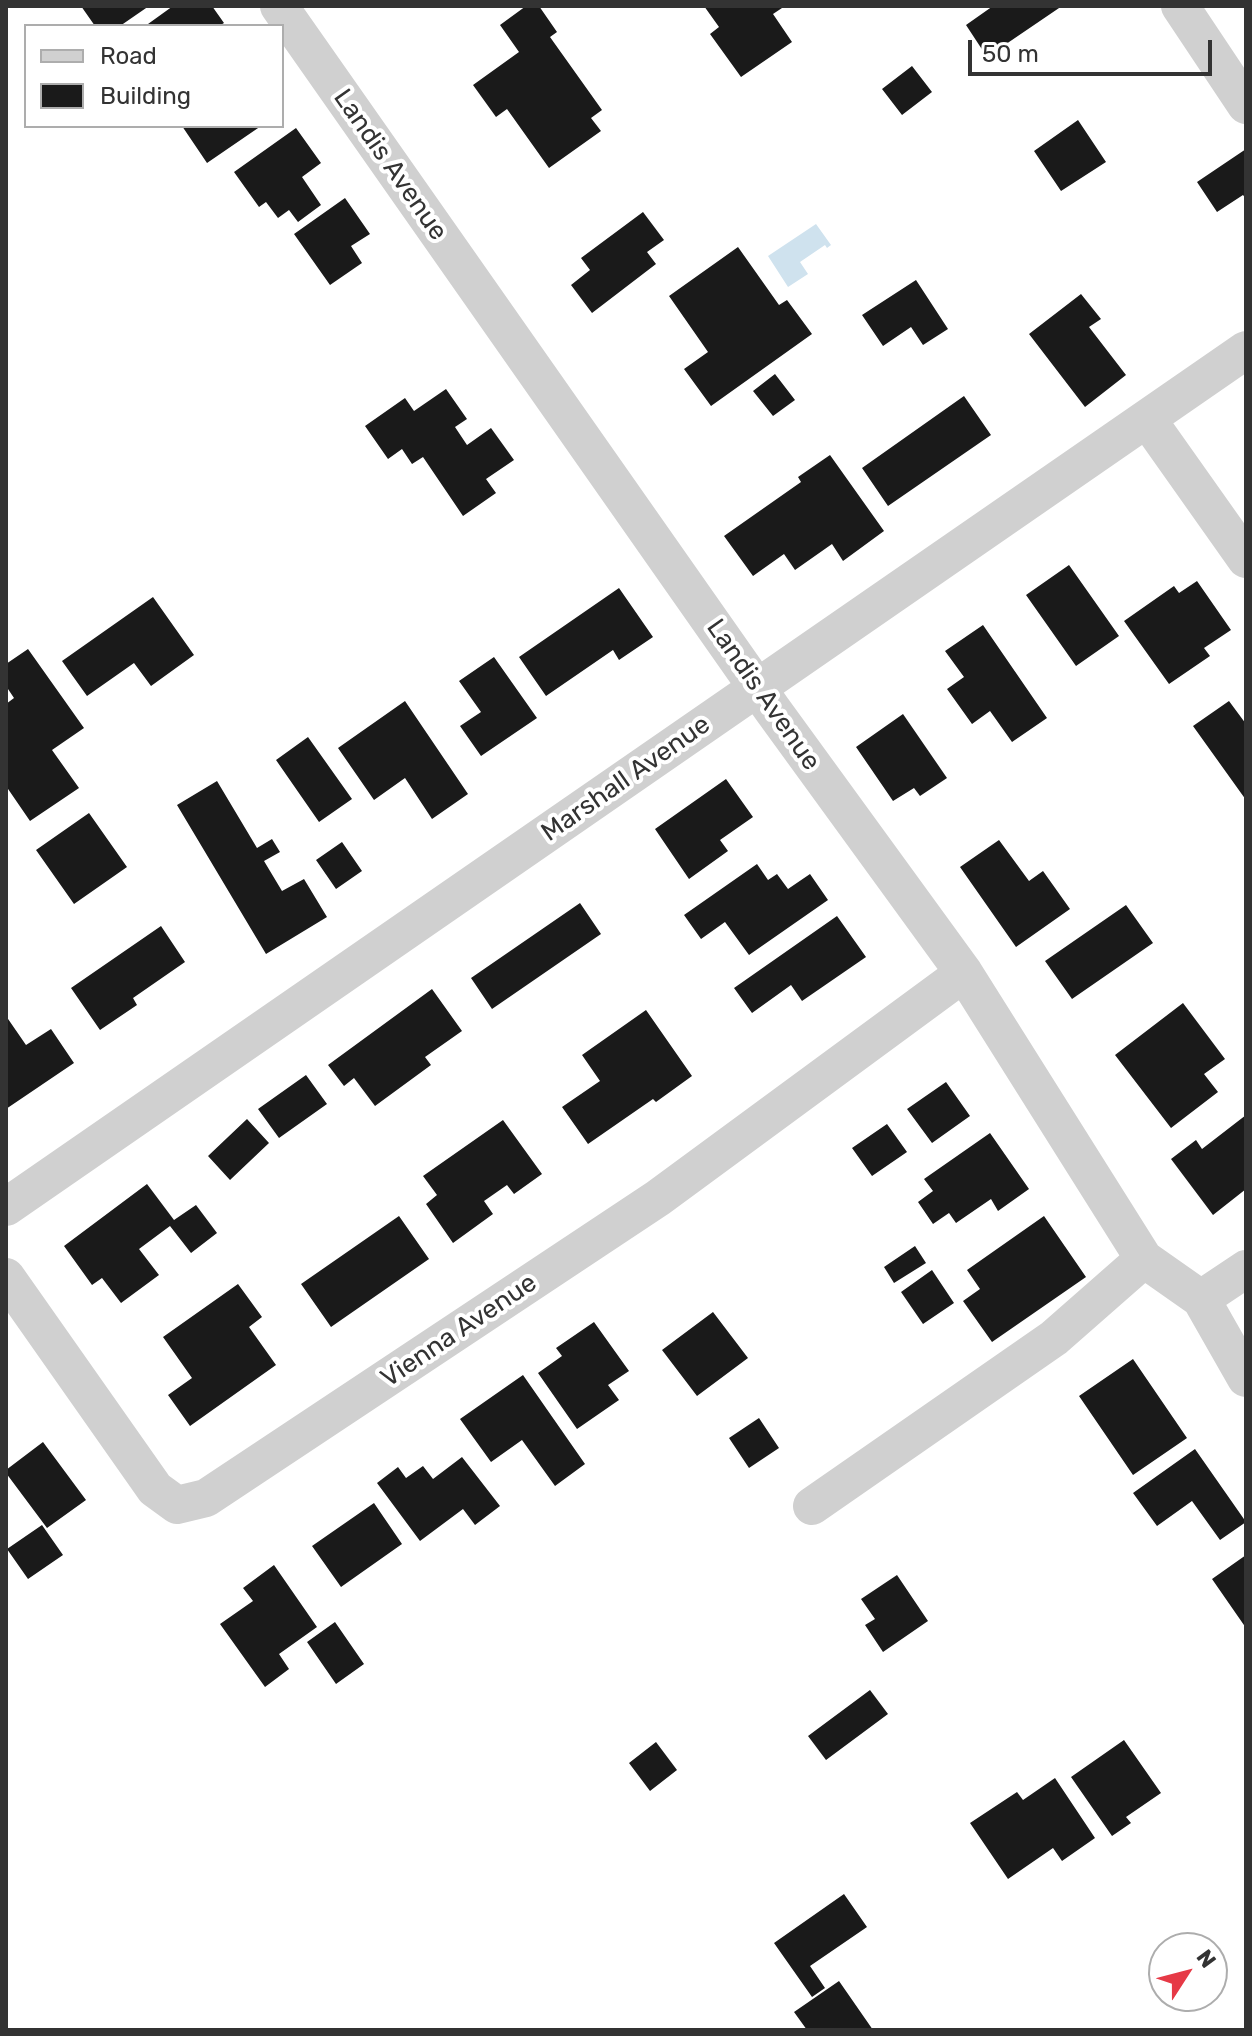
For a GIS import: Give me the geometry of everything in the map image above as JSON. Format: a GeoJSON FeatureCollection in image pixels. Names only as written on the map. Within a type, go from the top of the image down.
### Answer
{"type":"FeatureCollection","features":[{"type":"Feature","properties":{"kind":"street","name":"Landis Avenue"},"geometry":{"type":"LineString","coordinates":[[279,6],[757,687],[964,973],[1144,1259],[1201,1299],[1246,1378]]}},
{"type":"Feature","properties":{"kind":"street"},"geometry":{"type":"LineString","coordinates":[[1180,6],[1246,105]]}},
{"type":"Feature","properties":{"kind":"street","name":"Marshall Avenue"},"geometry":{"type":"LineString","coordinates":[[6,1207],[1246,350]]}},
{"type":"Feature","properties":{"kind":"street"},"geometry":{"type":"LineString","coordinates":[[1147,419],[1246,559]]}},
{"type":"Feature","properties":{"kind":"street","name":"Vienna Avenue"},"geometry":{"type":"LineString","coordinates":[[6,1277],[155,1489],[177,1505],[206,1498],[658,1198],[964,973]]}},
{"type":"Feature","properties":{"kind":"street"},"geometry":{"type":"LineString","coordinates":[[812,1506],[1054,1338],[1144,1259]]}},
{"type":"Feature","properties":{"kind":"street"},"geometry":{"type":"LineString","coordinates":[[1201,1299],[1246,1269]]}},
{"type":"Feature","properties":{"kind":"water"},"geometry":{"type":"Polygon","coordinates":[[[816,224],[831,245],[827,248],[825,245],[800,262],[808,274],[788,287],[768,256],[816,224]]]}},
{"type":"Feature","properties":{"kind":"building"},"geometry":{"type":"Polygon","coordinates":[[[81,6],[149,6],[123,24],[94,24],[81,6]]]}},
{"type":"Feature","properties":{"kind":"building"},"geometry":{"type":"Polygon","coordinates":[[[173,6],[212,6],[224,23],[222,24],[148,24],[173,6]]]}},
{"type":"Feature","properties":{"kind":"building"},"geometry":{"type":"Polygon","coordinates":[[[526,6],[539,6],[557,32],[550,37],[602,110],[591,118],[601,131],[549,168],[507,109],[496,117],[473,85],[519,52],[500,25],[526,6]]]}},
{"type":"Feature","properties":{"kind":"building"},"geometry":{"type":"Polygon","coordinates":[[[704,6],[785,6],[773,14],[792,42],[741,77],[710,34],[719,27],[704,6]]]}},
{"type":"Feature","properties":{"kind":"building"},"geometry":{"type":"Polygon","coordinates":[[[993,6],[1062,6],[987,57],[966,25],[993,6]]]}},
{"type":"Feature","properties":{"kind":"building"},"geometry":{"type":"Polygon","coordinates":[[[912,66],[932,92],[902,115],[882,89],[912,66]]]}},
{"type":"Feature","properties":{"kind":"building"},"geometry":{"type":"Polygon","coordinates":[[[1078,120],[1106,162],[1061,191],[1034,151],[1078,120]]]}},
{"type":"Feature","properties":{"kind":"building"},"geometry":{"type":"Polygon","coordinates":[[[183,128],[258,128],[207,163],[183,128]]]}},
{"type":"Feature","properties":{"kind":"building"},"geometry":{"type":"Polygon","coordinates":[[[296,128],[321,163],[302,177],[321,205],[298,222],[289,210],[278,218],[266,202],[259,207],[234,172],[296,128]]]}},
{"type":"Feature","properties":{"kind":"building"},"geometry":{"type":"Polygon","coordinates":[[[1246,149],[1246,199],[1243,195],[1217,212],[1197,182],[1246,149]]]}},
{"type":"Feature","properties":{"kind":"building"},"geometry":{"type":"Polygon","coordinates":[[[345,198],[370,234],[351,246],[362,263],[330,285],[294,234],[345,198]]]}},
{"type":"Feature","properties":{"kind":"building"},"geometry":{"type":"Polygon","coordinates":[[[643,212],[664,240],[647,252],[656,264],[592,313],[571,285],[590,270],[581,258],[643,212]]]}},
{"type":"Feature","properties":{"kind":"building"},"geometry":{"type":"Polygon","coordinates":[[[738,247],[779,305],[787,300],[812,334],[711,406],[684,369],[708,352],[669,296],[738,247]]]}},
{"type":"Feature","properties":{"kind":"building"},"geometry":{"type":"Polygon","coordinates":[[[916,280],[948,329],[923,345],[911,327],[883,346],[862,315],[916,280]]]}},
{"type":"Feature","properties":{"kind":"building"},"geometry":{"type":"Polygon","coordinates":[[[1081,294],[1101,319],[1089,327],[1126,375],[1085,407],[1029,334],[1081,294]]]}},
{"type":"Feature","properties":{"kind":"building"},"geometry":{"type":"Polygon","coordinates":[[[775,374],[795,400],[773,416],[753,391],[775,374]]]}},
{"type":"Feature","properties":{"kind":"building"},"geometry":{"type":"Polygon","coordinates":[[[446,389],[467,419],[455,427],[467,445],[491,428],[514,460],[486,479],[496,493],[463,516],[423,457],[412,464],[402,449],[388,459],[365,426],[405,398],[414,411],[446,389]]]}},
{"type":"Feature","properties":{"kind":"building"},"geometry":{"type":"Polygon","coordinates":[[[964,396],[991,435],[888,506],[862,468],[964,396]]]}},
{"type":"Feature","properties":{"kind":"building"},"geometry":{"type":"Polygon","coordinates":[[[830,455],[884,531],[843,561],[832,544],[795,570],[784,554],[753,576],[724,536],[801,482],[798,477],[830,455]]]}},
{"type":"Feature","properties":{"kind":"building"},"geometry":{"type":"Polygon","coordinates":[[[1069,565],[1119,636],[1076,666],[1026,595],[1069,565]]]}},
{"type":"Feature","properties":{"kind":"building"},"geometry":{"type":"Polygon","coordinates":[[[1197,581],[1231,630],[1204,648],[1210,656],[1169,684],[1124,621],[1174,586],[1179,593],[1197,581]]]}},
{"type":"Feature","properties":{"kind":"building"},"geometry":{"type":"Polygon","coordinates":[[[619,588],[653,637],[619,660],[613,650],[546,696],[519,657],[619,588]]]}},
{"type":"Feature","properties":{"kind":"building"},"geometry":{"type":"Polygon","coordinates":[[[153,597],[194,655],[151,686],[134,663],[87,696],[62,661],[153,597]]]}},
{"type":"Feature","properties":{"kind":"building"},"geometry":{"type":"Polygon","coordinates":[[[983,625],[1047,718],[1012,742],[990,711],[972,724],[947,689],[964,677],[945,651],[983,625]]]}},
{"type":"Feature","properties":{"kind":"building"},"geometry":{"type":"Polygon","coordinates":[[[28,649],[84,728],[52,750],[79,788],[30,821],[6,786],[6,704],[14,698],[6,686],[6,664],[28,649]]]}},
{"type":"Feature","properties":{"kind":"building"},"geometry":{"type":"Polygon","coordinates":[[[494,657],[537,718],[481,756],[460,726],[481,712],[459,681],[494,657]]]}},
{"type":"Feature","properties":{"kind":"building"},"geometry":{"type":"Polygon","coordinates":[[[405,701],[468,794],[432,819],[405,778],[374,800],[338,748],[405,701]]]}},
{"type":"Feature","properties":{"kind":"building"},"geometry":{"type":"Polygon","coordinates":[[[1229,701],[1246,724],[1246,800],[1193,726],[1229,701]]]}},
{"type":"Feature","properties":{"kind":"building"},"geometry":{"type":"Polygon","coordinates":[[[903,714],[947,778],[920,796],[914,788],[893,801],[856,747],[903,714]]]}},
{"type":"Feature","properties":{"kind":"building"},"geometry":{"type":"Polygon","coordinates":[[[308,737],[352,799],[319,822],[276,760],[308,737]]]}},
{"type":"Feature","properties":{"kind":"building"},"geometry":{"type":"Polygon","coordinates":[[[726,779],[753,817],[720,840],[728,851],[689,879],[655,829],[726,779]]]}},
{"type":"Feature","properties":{"kind":"building"},"geometry":{"type":"Polygon","coordinates":[[[217,781],[257,848],[272,839],[280,852],[264,861],[282,891],[304,879],[327,917],[266,954],[177,805],[217,781]]]}},
{"type":"Feature","properties":{"kind":"building"},"geometry":{"type":"Polygon","coordinates":[[[89,813],[127,867],[74,904],[36,850],[89,813]]]}},
{"type":"Feature","properties":{"kind":"building"},"geometry":{"type":"Polygon","coordinates":[[[999,840],[1029,881],[1043,871],[1070,909],[1016,947],[960,867],[999,840]]]}},
{"type":"Feature","properties":{"kind":"building"},"geometry":{"type":"Polygon","coordinates":[[[342,842],[362,871],[336,889],[316,860],[342,842]]]}},
{"type":"Feature","properties":{"kind":"building"},"geometry":{"type":"Polygon","coordinates":[[[757,864],[768,880],[777,874],[788,889],[810,874],[828,900],[749,955],[725,922],[701,939],[684,915],[757,864]]]}},
{"type":"Feature","properties":{"kind":"building"},"geometry":{"type":"Polygon","coordinates":[[[580,903],[601,934],[492,1009],[471,978],[580,903]]]}},
{"type":"Feature","properties":{"kind":"building"},"geometry":{"type":"Polygon","coordinates":[[[1126,905],[1153,943],[1072,999],[1045,961],[1126,905]]]}},
{"type":"Feature","properties":{"kind":"building"},"geometry":{"type":"Polygon","coordinates":[[[837,916],[866,957],[802,1001],[791,985],[752,1013],[734,988],[837,916]]]}},
{"type":"Feature","properties":{"kind":"building"},"geometry":{"type":"Polygon","coordinates":[[[161,926],[185,962],[133,998],[137,1005],[100,1030],[71,988],[161,926]]]}},
{"type":"Feature","properties":{"kind":"building"},"geometry":{"type":"Polygon","coordinates":[[[432,989],[462,1031],[425,1057],[431,1065],[375,1106],[354,1078],[344,1086],[328,1065],[432,989]]]}},
{"type":"Feature","properties":{"kind":"building"},"geometry":{"type":"Polygon","coordinates":[[[1183,1003],[1225,1059],[1204,1074],[1218,1092],[1171,1128],[1115,1055],[1183,1003]]]}},
{"type":"Feature","properties":{"kind":"building"},"geometry":{"type":"Polygon","coordinates":[[[646,1010],[692,1076],[588,1144],[562,1107],[600,1081],[582,1055],[646,1010]]]}},
{"type":"Feature","properties":{"kind":"building"},"geometry":{"type":"Polygon","coordinates":[[[6,1016],[26,1045],[51,1029],[74,1063],[6,1109],[6,1016]]]}},
{"type":"Feature","properties":{"kind":"building"},"geometry":{"type":"Polygon","coordinates":[[[306,1075],[327,1104],[279,1138],[258,1109],[306,1075]]]}},
{"type":"Feature","properties":{"kind":"building"},"geometry":{"type":"Polygon","coordinates":[[[946,1082],[970,1116],[932,1143],[907,1109],[946,1082]]]}},
{"type":"Feature","properties":{"kind":"building"},"geometry":{"type":"Polygon","coordinates":[[[1246,1115],[1246,1189],[1213,1215],[1171,1159],[1196,1140],[1202,1149],[1246,1115]]]}},
{"type":"Feature","properties":{"kind":"building"},"geometry":{"type":"Polygon","coordinates":[[[247,1119],[269,1143],[230,1180],[208,1156],[247,1119]]]}},
{"type":"Feature","properties":{"kind":"building"},"geometry":{"type":"Polygon","coordinates":[[[503,1120],[542,1174],[514,1194],[507,1185],[484,1201],[493,1214],[453,1243],[426,1204],[437,1195],[423,1176],[503,1120]]]}},
{"type":"Feature","properties":{"kind":"building"},"geometry":{"type":"Polygon","coordinates":[[[887,1124],[907,1152],[872,1176],[852,1148],[887,1124]]]}},
{"type":"Feature","properties":{"kind":"building"},"geometry":{"type":"Polygon","coordinates":[[[990,1133],[1029,1189],[998,1211],[991,1199],[956,1223],[949,1213],[933,1224],[918,1202],[933,1191],[924,1179],[990,1133]]]}},
{"type":"Feature","properties":{"kind":"building"},"geometry":{"type":"Polygon","coordinates":[[[147,1184],[174,1220],[196,1205],[217,1233],[191,1253],[170,1226],[139,1249],[159,1275],[121,1303],[102,1278],[92,1285],[64,1246],[147,1184]]]}},
{"type":"Feature","properties":{"kind":"building"},"geometry":{"type":"Polygon","coordinates":[[[399,1216],[429,1259],[331,1327],[301,1284],[399,1216]]]}},
{"type":"Feature","properties":{"kind":"building"},"geometry":{"type":"Polygon","coordinates":[[[1044,1216],[1086,1277],[992,1342],[963,1301],[980,1289],[967,1270],[1044,1216]]]}},
{"type":"Feature","properties":{"kind":"building"},"geometry":{"type":"Polygon","coordinates":[[[915,1246],[926,1263],[894,1283],[884,1267],[915,1246]]]}},
{"type":"Feature","properties":{"kind":"building"},"geometry":{"type":"Polygon","coordinates":[[[932,1270],[954,1303],[923,1324],[901,1292],[932,1270]]]}},
{"type":"Feature","properties":{"kind":"building"},"geometry":{"type":"Polygon","coordinates":[[[238,1284],[262,1317],[249,1327],[276,1365],[190,1426],[168,1395],[192,1378],[163,1337],[238,1284]]]}},
{"type":"Feature","properties":{"kind":"building"},"geometry":{"type":"Polygon","coordinates":[[[713,1312],[748,1358],[697,1396],[662,1350],[713,1312]]]}},
{"type":"Feature","properties":{"kind":"building"},"geometry":{"type":"Polygon","coordinates":[[[594,1322],[629,1371],[608,1385],[619,1400],[577,1429],[538,1373],[562,1356],[556,1348],[594,1322]]]}},
{"type":"Feature","properties":{"kind":"building"},"geometry":{"type":"Polygon","coordinates":[[[1133,1359],[1187,1438],[1133,1475],[1079,1396],[1133,1359]]]}},
{"type":"Feature","properties":{"kind":"building"},"geometry":{"type":"Polygon","coordinates":[[[523,1375],[585,1464],[555,1486],[522,1440],[491,1462],[460,1419],[523,1375]]]}},
{"type":"Feature","properties":{"kind":"building"},"geometry":{"type":"Polygon","coordinates":[[[759,1418],[779,1448],[749,1468],[729,1438],[759,1418]]]}},
{"type":"Feature","properties":{"kind":"building"},"geometry":{"type":"Polygon","coordinates":[[[43,1442],[86,1500],[47,1528],[6,1473],[43,1442]]]}},
{"type":"Feature","properties":{"kind":"building"},"geometry":{"type":"Polygon","coordinates":[[[1195,1449],[1246,1522],[1220,1540],[1192,1501],[1157,1526],[1133,1493],[1195,1449]]]}},
{"type":"Feature","properties":{"kind":"building"},"geometry":{"type":"Polygon","coordinates":[[[462,1457],[500,1506],[475,1525],[463,1509],[420,1541],[377,1483],[398,1467],[406,1478],[423,1466],[433,1479],[462,1457]]]}},
{"type":"Feature","properties":{"kind":"building"},"geometry":{"type":"Polygon","coordinates":[[[374,1503],[402,1544],[341,1587],[312,1546],[374,1503]]]}},
{"type":"Feature","properties":{"kind":"building"},"geometry":{"type":"Polygon","coordinates":[[[42,1525],[63,1555],[28,1579],[7,1549],[42,1525]]]}},
{"type":"Feature","properties":{"kind":"building"},"geometry":{"type":"Polygon","coordinates":[[[1246,1555],[1246,1628],[1212,1579],[1246,1555]]]}},
{"type":"Feature","properties":{"kind":"building"},"geometry":{"type":"Polygon","coordinates":[[[274,1565],[317,1627],[279,1654],[289,1669],[265,1687],[220,1624],[253,1601],[243,1588],[274,1565]]]}},
{"type":"Feature","properties":{"kind":"building"},"geometry":{"type":"Polygon","coordinates":[[[897,1575],[928,1621],[883,1652],[865,1625],[875,1619],[861,1599],[897,1575]]]}},
{"type":"Feature","properties":{"kind":"building"},"geometry":{"type":"Polygon","coordinates":[[[335,1622],[364,1664],[336,1684],[307,1642],[335,1622]]]}},
{"type":"Feature","properties":{"kind":"building"},"geometry":{"type":"Polygon","coordinates":[[[870,1690],[888,1714],[826,1760],[808,1736],[870,1690]]]}},
{"type":"Feature","properties":{"kind":"building"},"geometry":{"type":"Polygon","coordinates":[[[1124,1740],[1161,1793],[1126,1817],[1131,1823],[1112,1836],[1071,1777],[1124,1740]]]}},
{"type":"Feature","properties":{"kind":"building"},"geometry":{"type":"Polygon","coordinates":[[[656,1742],[677,1770],[650,1791],[629,1763],[656,1742]]]}},
{"type":"Feature","properties":{"kind":"building"},"geometry":{"type":"Polygon","coordinates":[[[1055,1778],[1095,1838],[1062,1861],[1053,1848],[1008,1879],[970,1823],[1017,1792],[1023,1800],[1055,1778]]]}},
{"type":"Feature","properties":{"kind":"building"},"geometry":{"type":"Polygon","coordinates":[[[844,1894],[867,1927],[810,1966],[825,1988],[812,1997],[774,1943],[844,1894]]]}},
{"type":"Feature","properties":{"kind":"building"},"geometry":{"type":"Polygon","coordinates":[[[839,1981],[873,2030],[807,2030],[794,2012],[839,1981]]]}}]}
